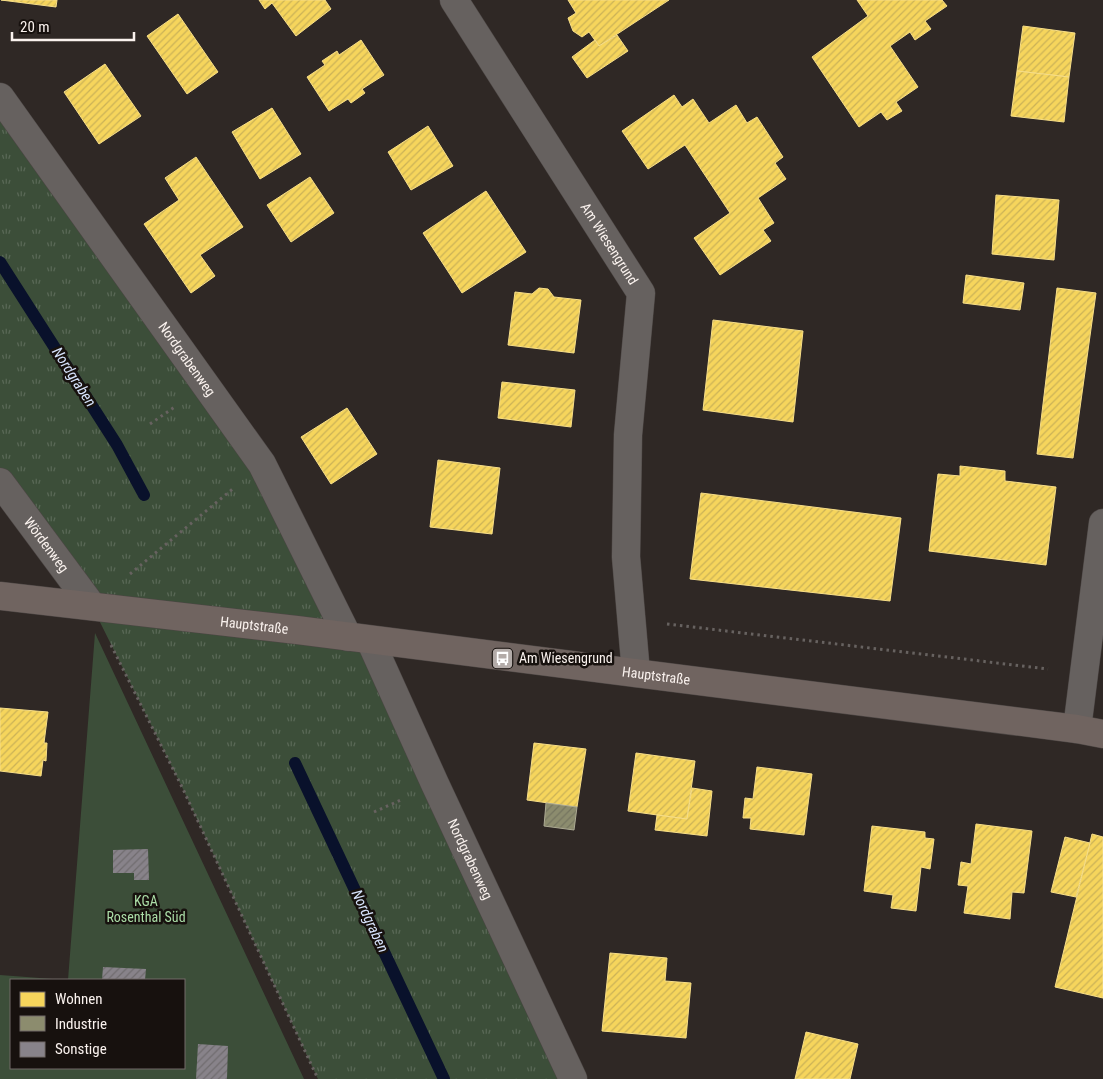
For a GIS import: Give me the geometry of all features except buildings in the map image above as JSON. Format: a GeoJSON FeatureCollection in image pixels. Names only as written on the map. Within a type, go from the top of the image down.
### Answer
{"type":"FeatureCollection","features":[{"type":"Feature","properties":{"kind":"main road","name":"Hauptstraße"},"geometry":{"type":"LineString","coordinates":[[0,596],[359,638],[1077,728],[1103,734]]}},
{"type":"Feature","properties":{"kind":"street","name":"Am Wiesengrund"},"geometry":{"type":"LineString","coordinates":[[454,0],[642,293],[628,435],[626,548],[636,673]]}},
{"type":"Feature","properties":{"kind":"street","name":"Nordgrabenweg"},"geometry":{"type":"LineString","coordinates":[[0,97],[262,464],[359,638],[434,784],[574,1079]]}},
{"type":"Feature","properties":{"kind":"street","name":"Wördenweg"},"geometry":{"type":"LineString","coordinates":[[0,482],[92,606]]}},
{"type":"Feature","properties":{"kind":"street"},"geometry":{"type":"LineString","coordinates":[[1077,728],[1103,524]]}},
{"type":"Feature","properties":{"kind":"path"},"geometry":{"type":"LineString","coordinates":[[150,424],[181,403]]}},
{"type":"Feature","properties":{"kind":"path"},"geometry":{"type":"LineString","coordinates":[[92,606],[262,464]]}},
{"type":"Feature","properties":{"kind":"path"},"geometry":{"type":"LineString","coordinates":[[661,623],[1084,673]]}},
{"type":"Feature","properties":{"kind":"path"},"geometry":{"type":"LineString","coordinates":[[113,650],[183,790],[318,1079]]}},
{"type":"Feature","properties":{"kind":"path"},"geometry":{"type":"LineString","coordinates":[[374,812],[409,796]]}},
{"type":"Feature","properties":{"kind":"green space"},"geometry":{"type":"Polygon","coordinates":[[[0,118],[262,464],[379,686],[560,1079],[318,1079],[183,789],[92,606],[0,487],[0,118]]]}},
{"type":"Feature","properties":{"kind":"green space","name":"KGA Rosenthal Süd"},"geometry":{"type":"Polygon","coordinates":[[[95,633],[304,1079],[0,1079],[0,975],[53,979],[10,979],[10,1069],[185,1069],[185,979],[68,979],[95,633]]]}},
{"type":"Feature","properties":{"kind":"waterway","name":"Nordgraben"},"geometry":{"type":"LineString","coordinates":[[0,262],[117,445],[144,495]]}},
{"type":"Feature","properties":{"kind":"waterway","name":"Nordgraben"},"geometry":{"type":"LineString","coordinates":[[295,763],[444,1079]]}},
{"type":"Feature","properties":{"kind":"place","name":"Am Wiesengrund"},"geometry":{"type":"Point","coordinates":[503,658]}}]}
